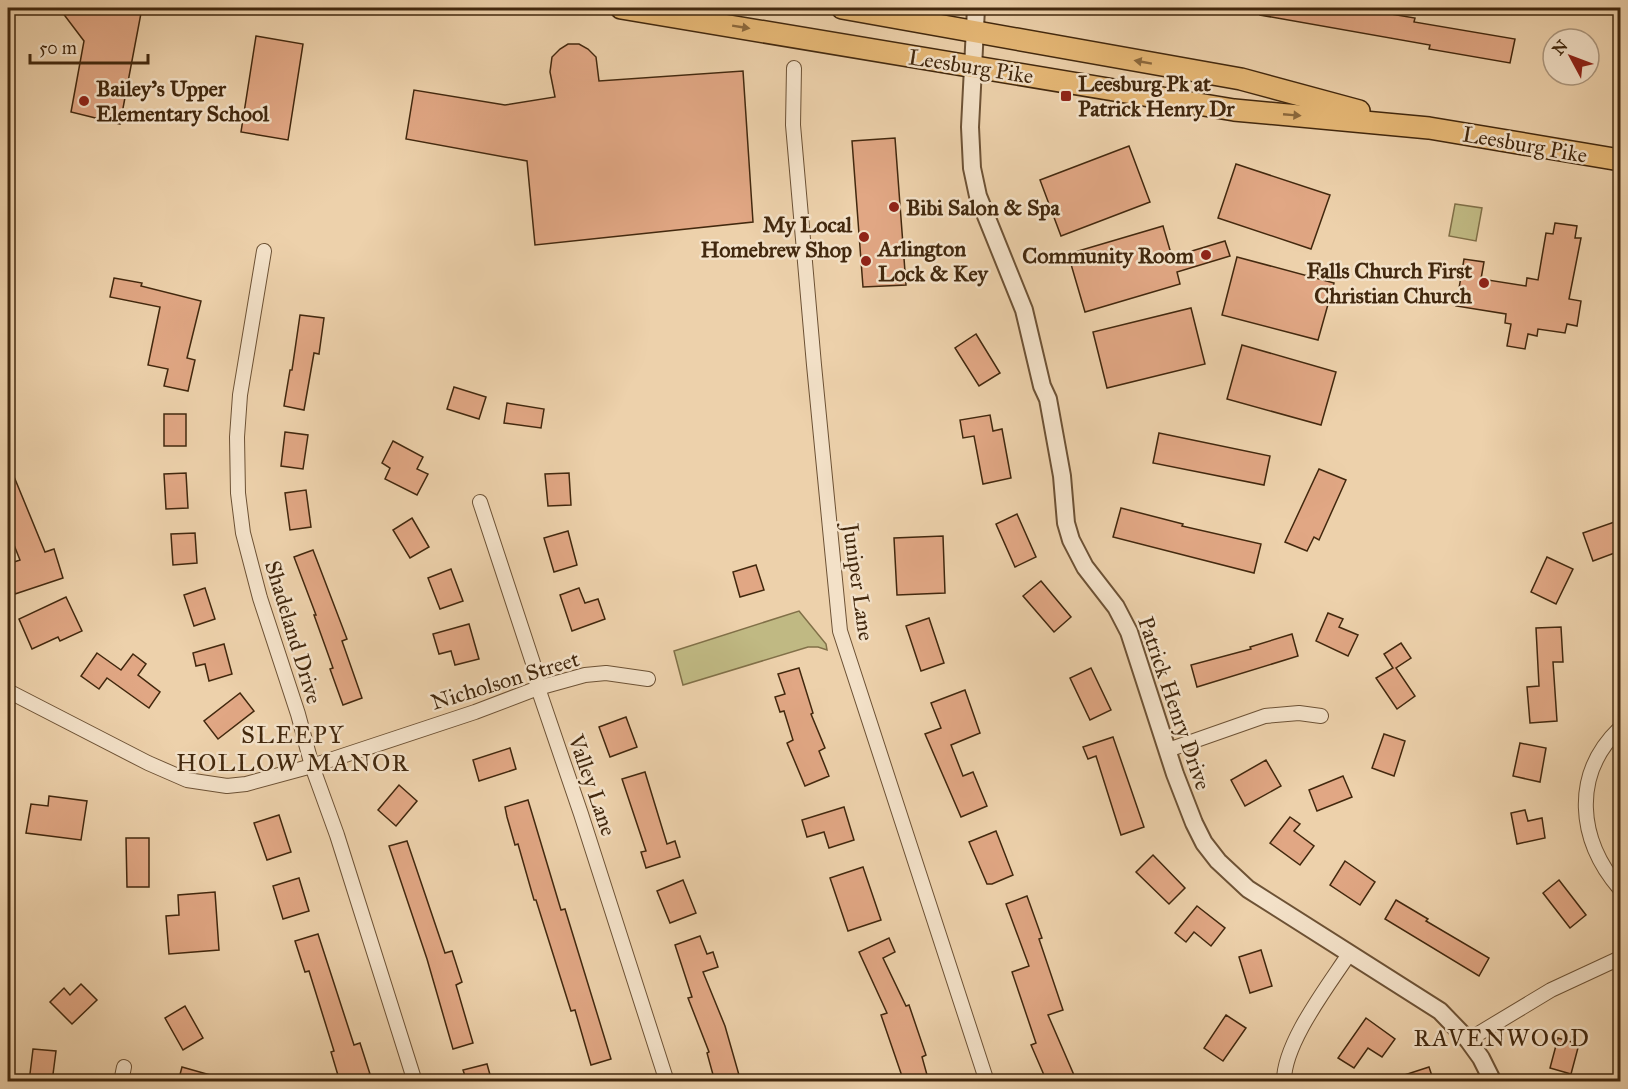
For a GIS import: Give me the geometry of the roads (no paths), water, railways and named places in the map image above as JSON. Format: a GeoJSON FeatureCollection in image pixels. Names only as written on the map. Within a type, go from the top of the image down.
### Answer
{"type":"FeatureCollection","features":[{"type":"Feature","properties":{"kind":"main road","name":"Leesburg Pike"},"geometry":{"type":"LineString","coordinates":[[621,8],[1234,110],[1429,128],[1620,160]]}},
{"type":"Feature","properties":{"kind":"main road","name":"Leesburg Pike"},"geometry":{"type":"LineString","coordinates":[[842,8],[1241,79],[1429,128]]}},
{"type":"Feature","properties":{"kind":"street","name":"Patrick Henry Drive"},"geometry":{"type":"LineString","coordinates":[[976,8],[970,127],[972,168],[978,196],[1024,310],[1042,386],[1048,399],[1062,476],[1066,523],[1071,540],[1085,567],[1116,607],[1129,632],[1194,824],[1204,843],[1218,861],[1248,889],[1424,1000],[1446,1017],[1468,1040],[1481,1058],[1493,1082]]}},
{"type":"Feature","properties":{"kind":"street","name":"Juniper Lane"},"geometry":{"type":"LineString","coordinates":[[794,68],[793,125],[840,632],[987,1082]]}},
{"type":"Feature","properties":{"kind":"street","name":"Shadeland Drive"},"geometry":{"type":"LineString","coordinates":[[264,251],[240,395],[237,437],[238,493],[243,533],[260,597],[298,714],[312,766],[337,835],[415,1082]]}},
{"type":"Feature","properties":{"kind":"street","name":"Valley Lane"},"geometry":{"type":"LineString","coordinates":[[480,502],[533,663],[538,688],[667,1082]]}},
{"type":"Feature","properties":{"kind":"street","name":"Nicholson Street"},"geometry":{"type":"LineString","coordinates":[[8,692],[148,763],[187,780],[226,786],[246,784],[312,766],[475,712],[538,688],[585,675],[606,673],[648,679]]}},
{"type":"Feature","properties":{"kind":"street"},"geometry":{"type":"LineString","coordinates":[[1168,750],[1265,716],[1299,712],[1321,716]]}},
{"type":"Feature","properties":{"kind":"street"},"geometry":{"type":"LineString","coordinates":[[1620,728],[1607,743],[1594,765],[1588,782],[1585,803],[1590,838],[1599,857],[1620,889]]}},
{"type":"Feature","properties":{"kind":"street"},"geometry":{"type":"LineString","coordinates":[[1284,1082],[1287,1058],[1295,1041],[1349,954]]}},
{"type":"Feature","properties":{"kind":"street"},"geometry":{"type":"LineString","coordinates":[[1468,1040],[1551,990],[1620,958]]}},
{"type":"Feature","properties":{"kind":"street"},"geometry":{"type":"LineString","coordinates":[[121,1082],[124,1067]]}},
{"type":"Feature","properties":{"kind":"place","name":"Leesburg Pk at Patrick Henry Dr"},"geometry":{"type":"Point","coordinates":[1066,96]}},
{"type":"Feature","properties":{"kind":"place","name":"Bailey's Upper Elementary School"},"geometry":{"type":"Point","coordinates":[84,101]}},
{"type":"Feature","properties":{"kind":"place","name":"Bibi Salon & Spa"},"geometry":{"type":"Point","coordinates":[894,207]}},
{"type":"Feature","properties":{"kind":"place","name":"My Local Homebrew Shop"},"geometry":{"type":"Point","coordinates":[864,237]}},
{"type":"Feature","properties":{"kind":"place","name":"Community Room"},"geometry":{"type":"Point","coordinates":[1206,255]}},
{"type":"Feature","properties":{"kind":"place","name":"Arlington Lock & Key"},"geometry":{"type":"Point","coordinates":[866,261]}},
{"type":"Feature","properties":{"kind":"place","name":"Falls Church First Christian Church"},"geometry":{"type":"Point","coordinates":[1484,283]}},
{"type":"Feature","properties":{"kind":"district","name":"SLEEPY HOLLOW MANOR"},"geometry":{"type":"Point","coordinates":[293,749]}},
{"type":"Feature","properties":{"kind":"district","name":"RAVENWOOD"},"geometry":{"type":"Point","coordinates":[1502,1038]}}]}
